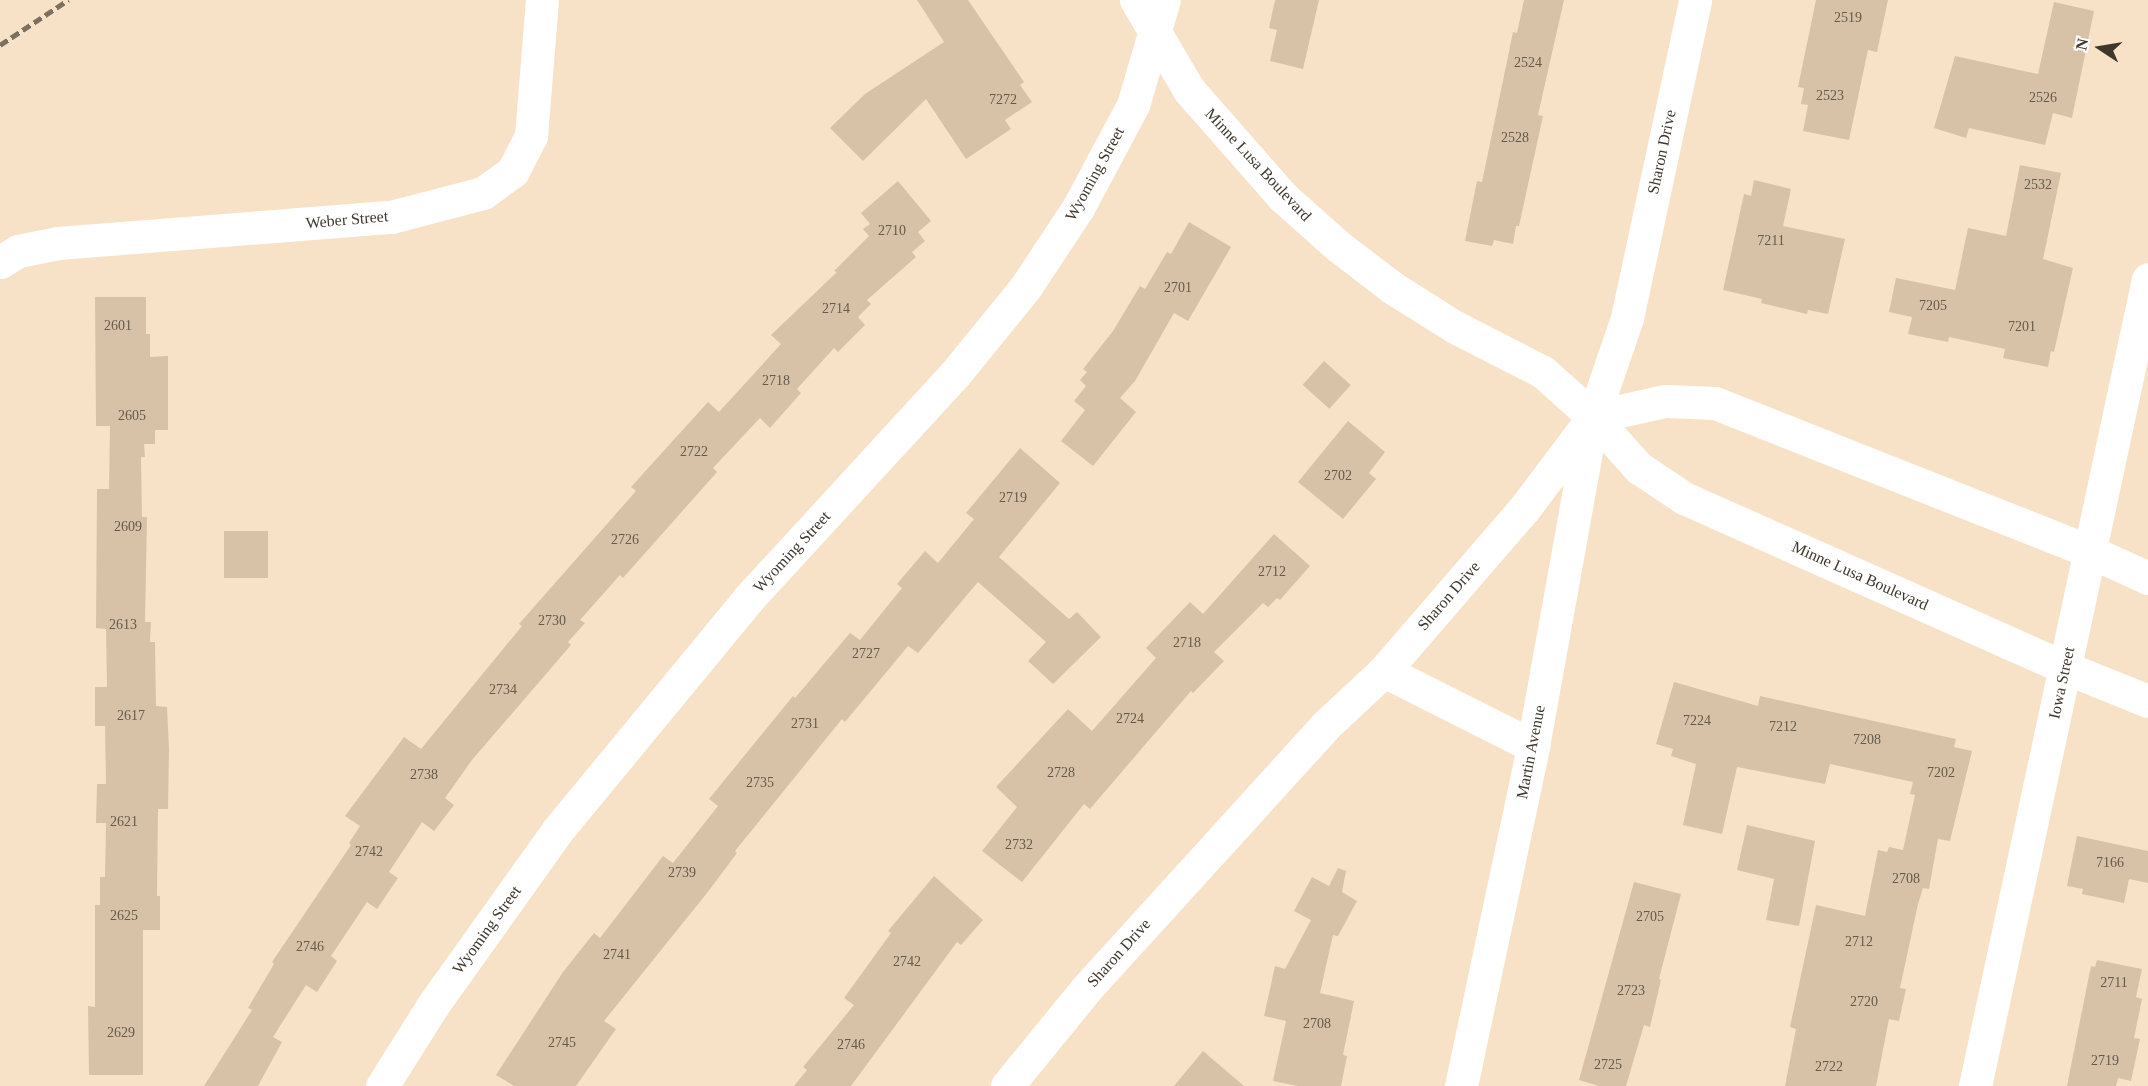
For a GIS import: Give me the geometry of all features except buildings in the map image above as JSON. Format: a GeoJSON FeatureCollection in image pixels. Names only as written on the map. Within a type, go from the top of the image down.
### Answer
{"type":"FeatureCollection","features":[{"type":"Feature","properties":{"kind":"street","name":"Weber Street"},"geometry":{"type":"LineString","coordinates":[[0,262],[18,251],[32,251],[57,243],[391,217],[483,193],[513,171],[531,136],[542,0]]}},
{"type":"Feature","properties":{"kind":"street","name":"Minne Lusa Boulevard"},"geometry":{"type":"LineString","coordinates":[[1136,0],[1189,90],[1284,198],[1338,246],[1393,288],[1455,327],[1543,372],[1593,417],[1639,468],[1684,498],[2066,668],[2148,701]]}},
{"type":"Feature","properties":{"kind":"street","name":"Wyoming Street"},"geometry":{"type":"LineString","coordinates":[[382,1086],[433,1005],[557,831],[748,599],[955,374],[1025,288],[1078,208],[1133,105],[1164,0]]}},
{"type":"Feature","properties":{"kind":"street","name":"Sharon Drive"},"geometry":{"type":"LineString","coordinates":[[1007,1086],[1086,989],[1325,726],[1384,671],[1524,509],[1593,417],[1627,318],[1695,0]]}},
{"type":"Feature","properties":{"kind":"street","name":"Iowa Street"},"geometry":{"type":"LineString","coordinates":[[1975,1086],[2148,279]]}},
{"type":"Feature","properties":{"kind":"street"},"geometry":{"type":"LineString","coordinates":[[1593,417],[1665,401],[1715,403],[2091,552],[2148,578]]}},
{"type":"Feature","properties":{"kind":"street","name":"Martin Avenue"},"geometry":{"type":"LineString","coordinates":[[1461,1086],[1533,746],[1593,417]]}},
{"type":"Feature","properties":{"kind":"street"},"geometry":{"type":"LineString","coordinates":[[1384,671],[1533,746]]}},
{"type":"Feature","properties":{"kind":"railway"},"geometry":{"type":"LineString","coordinates":[[0,45],[68,0]]}}]}
